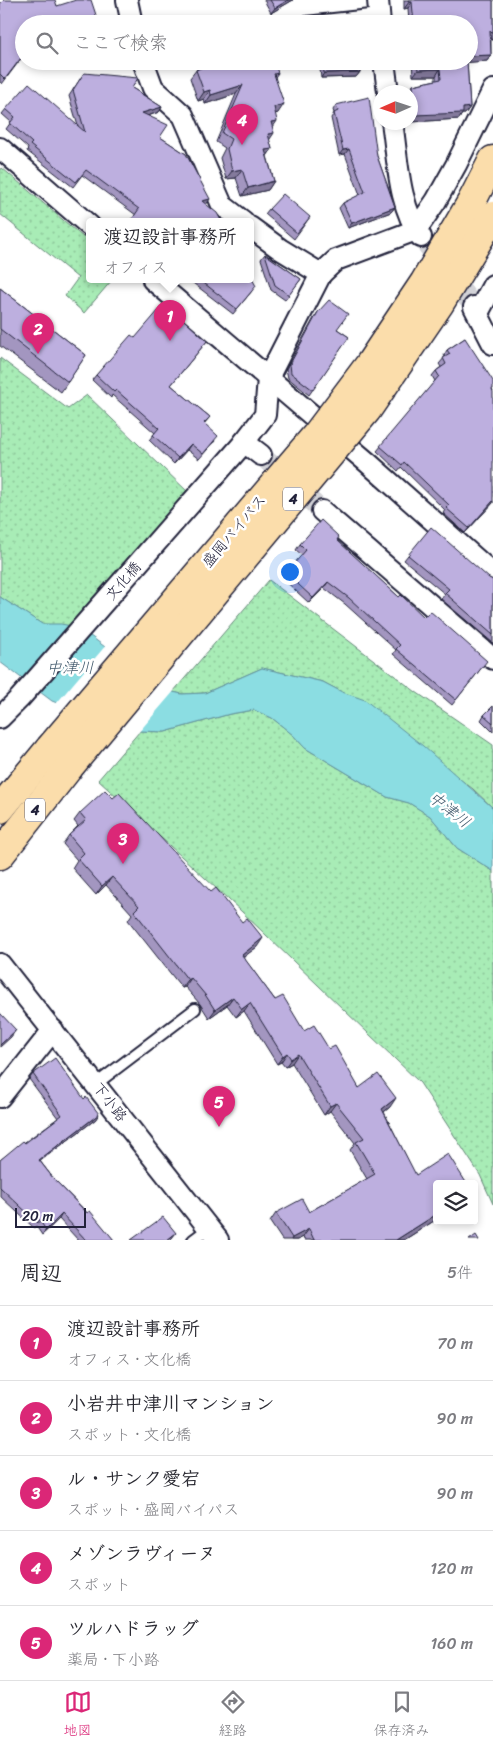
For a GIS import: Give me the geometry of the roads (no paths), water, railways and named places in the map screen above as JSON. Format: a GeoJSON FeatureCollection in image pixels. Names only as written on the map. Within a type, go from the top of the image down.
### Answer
{"type":"FeatureCollection","features":[{"type":"Feature","properties":{"kind":"highway","name":"盛岡バイパス"},"geometry":{"type":"LineString","coordinates":[[0,855],[70,766],[367,410],[440,303],[486,211],[493,160]]}},
{"type":"Feature","properties":{"kind":"highway","name":"盛岡バイパス"},"geometry":{"type":"LineString","coordinates":[[0,809],[317,434],[369,365],[424,282],[486,211]]}},
{"type":"Feature","properties":{"kind":"street"},"geometry":{"type":"LineString","coordinates":[[131,1],[132,15]]}},
{"type":"Feature","properties":{"kind":"street"},"geometry":{"type":"LineString","coordinates":[[146,70],[153,88],[182,116],[222,205],[239,218]]}},
{"type":"Feature","properties":{"kind":"street"},"geometry":{"type":"LineString","coordinates":[[385,70],[387,85]]}},
{"type":"Feature","properties":{"kind":"street"},"geometry":{"type":"LineString","coordinates":[[268,378],[321,274],[336,260],[418,233],[456,165],[493,90]]}},
{"type":"Feature","properties":{"kind":"street"},"geometry":{"type":"LineString","coordinates":[[393,130],[401,189],[418,233]]}},
{"type":"Feature","properties":{"kind":"street"},"geometry":{"type":"LineString","coordinates":[[0,148],[86,223]]}},
{"type":"Feature","properties":{"kind":"street"},"geometry":{"type":"LineString","coordinates":[[254,230],[280,249],[321,274]]}},
{"type":"Feature","properties":{"kind":"street"},"geometry":{"type":"LineString","coordinates":[[157,283],[367,462],[493,574]]}},
{"type":"Feature","properties":{"kind":"street"},"geometry":{"type":"LineString","coordinates":[[493,285],[476,310],[493,344]]}},
{"type":"Feature","properties":{"kind":"street","name":"文化橋"},"geometry":{"type":"LineString","coordinates":[[0,718],[20,698],[244,442],[265,415],[268,378]]}},
{"type":"Feature","properties":{"kind":"street"},"geometry":{"type":"LineString","coordinates":[[244,442],[261,456]]}},
{"type":"Feature","properties":{"kind":"street"},"geometry":{"type":"LineString","coordinates":[[322,511],[491,652]]}},
{"type":"Feature","properties":{"kind":"street","name":"下小路"},"geometry":{"type":"LineString","coordinates":[[0,964],[96,1084],[207,1236]]}},
{"type":"Feature","properties":{"kind":"street"},"geometry":{"type":"LineString","coordinates":[[0,1097],[53,1030]]}},
{"type":"Feature","properties":{"kind":"lane"},"geometry":{"type":"LineString","coordinates":[[357,15],[379,12]]}},
{"type":"Feature","properties":{"kind":"lane"},"geometry":{"type":"LineString","coordinates":[[96,1084],[195,1009]]}},
{"type":"Feature","properties":{"kind":"water","name":"中津川"},"geometry":{"type":"Polygon","coordinates":[[[0,597],[42,624],[61,624],[77,627],[156,685],[173,692],[182,694],[205,693],[262,668],[323,682],[342,692],[365,700],[423,746],[493,808],[493,871],[457,848],[430,816],[409,803],[387,797],[305,748],[293,735],[272,718],[254,710],[230,714],[165,732],[140,731],[93,717],[52,701],[0,662],[0,597]]]}},
{"type":"Feature","properties":{"kind":"tunnel"},"geometry":{"type":"LineString","coordinates":[[421,237],[474,307]]}},
{"type":"Feature","properties":{"kind":"tunnel"},"geometry":{"type":"LineString","coordinates":[[261,455],[322,511]]}},
{"type":"Feature","properties":{"kind":"place","name":"メゾンラヴィーヌ"},"geometry":{"type":"Point","coordinates":[242,145]}},
{"type":"Feature","properties":{"kind":"place","name":"渡辺設計事務所"},"geometry":{"type":"Point","coordinates":[170,341]}},
{"type":"Feature","properties":{"kind":"place","name":"小岩井中津川マンション"},"geometry":{"type":"Point","coordinates":[38,354]}},
{"type":"Feature","properties":{"kind":"place","name":"ル・サンク愛宕"},"geometry":{"type":"Point","coordinates":[123,864]}},
{"type":"Feature","properties":{"kind":"place","name":"ツルハドラッグ"},"geometry":{"type":"Point","coordinates":[219,1127]}}]}
